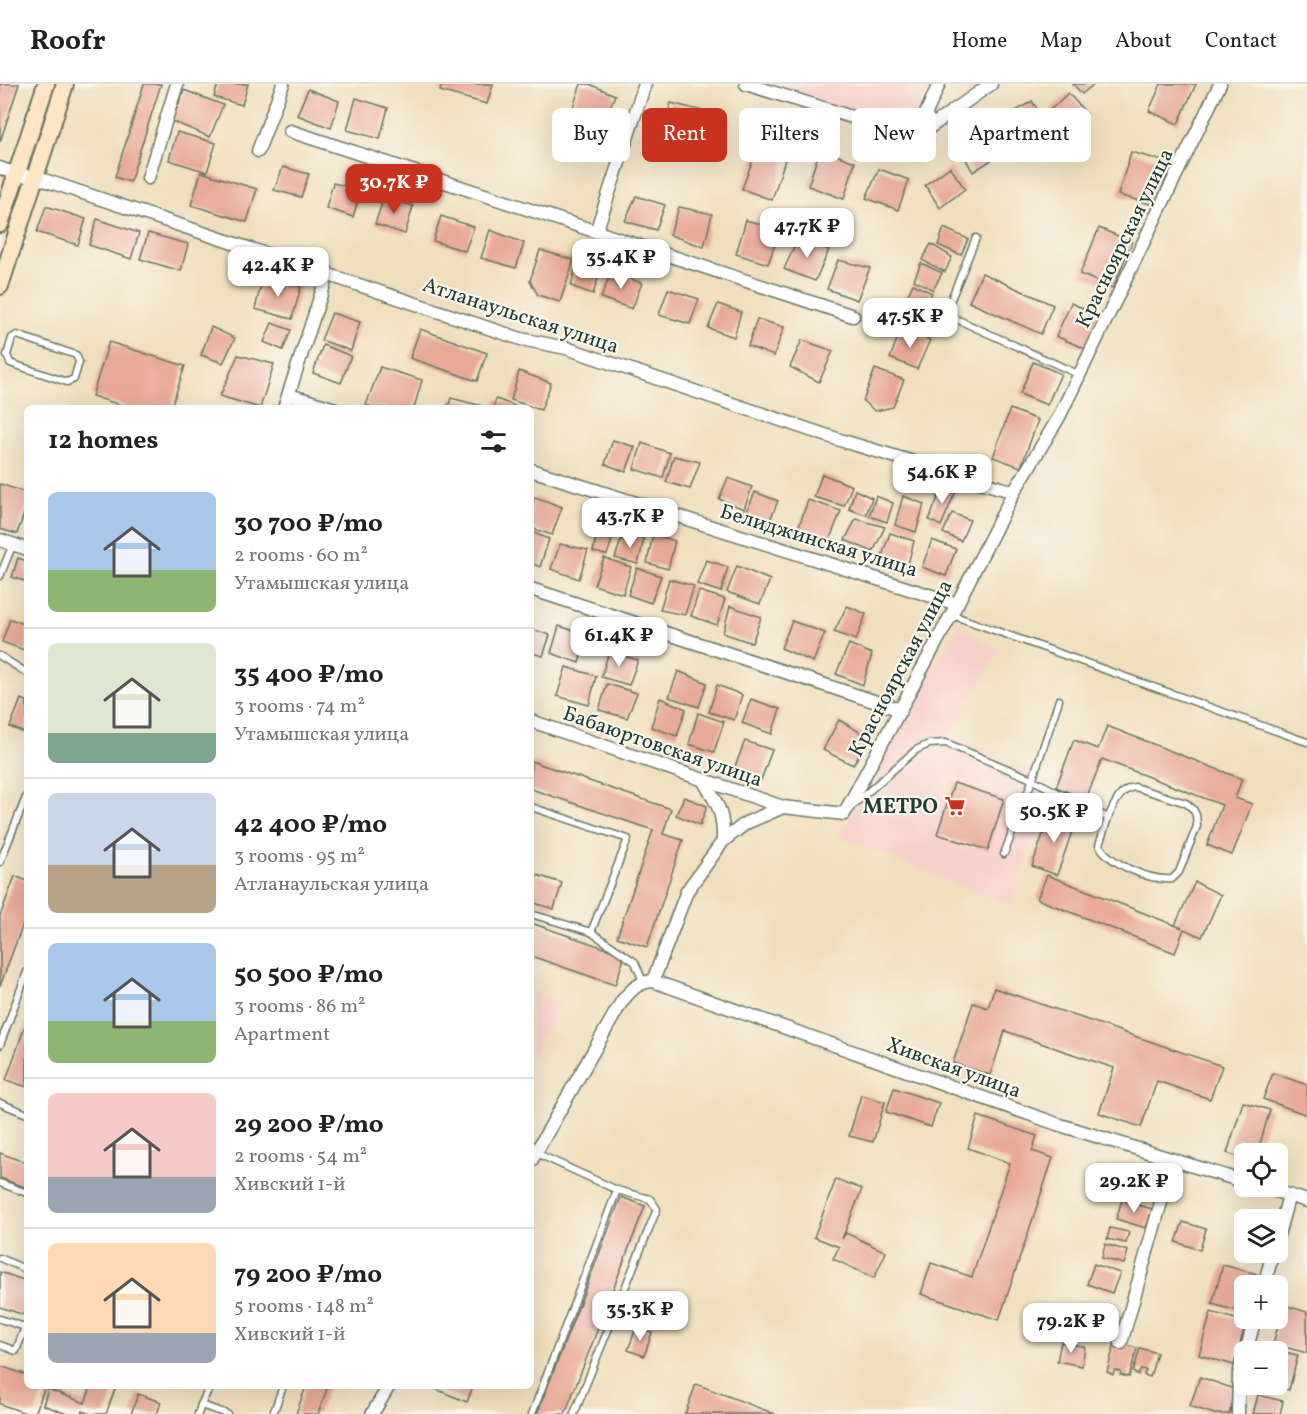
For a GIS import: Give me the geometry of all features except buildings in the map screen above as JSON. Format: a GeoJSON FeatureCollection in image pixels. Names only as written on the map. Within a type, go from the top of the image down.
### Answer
{"type":"FeatureCollection","features":[{"type":"Feature","properties":{"kind":"main road"},"geometry":{"type":"LineString","coordinates":[[0,224],[46,84]]}},
{"type":"Feature","properties":{"kind":"main road"},"geometry":{"type":"LineString","coordinates":[[0,286],[65,84]]}},
{"type":"Feature","properties":{"kind":"street"},"geometry":{"type":"LineString","coordinates":[[148,178],[177,84]]}},
{"type":"Feature","properties":{"kind":"street"},"geometry":{"type":"LineString","coordinates":[[258,151],[283,84]]}},
{"type":"Feature","properties":{"kind":"street"},"geometry":{"type":"LineString","coordinates":[[596,232],[645,84]]}},
{"type":"Feature","properties":{"kind":"street"},"geometry":{"type":"LineString","coordinates":[[746,84],[852,116]]}},
{"type":"Feature","properties":{"kind":"street"},"geometry":{"type":"LineString","coordinates":[[929,108],[939,84]]}},
{"type":"Feature","properties":{"kind":"street"},"geometry":{"type":"LineString","coordinates":[[936,123],[991,84]]}},
{"type":"Feature","properties":{"kind":"street","name":"Красноярская улица"},"geometry":{"type":"LineString","coordinates":[[844,814],[955,609],[1014,492],[1059,417],[1220,84]]}},
{"type":"Feature","properties":{"kind":"street"},"geometry":{"type":"LineString","coordinates":[[290,131],[853,316]]}},
{"type":"Feature","properties":{"kind":"street","name":"Атланаульская улица"},"geometry":{"type":"LineString","coordinates":[[0,168],[16,174],[35,177],[328,273],[521,339],[566,348],[843,441],[1014,492]]}},
{"type":"Feature","properties":{"kind":"street"},"geometry":{"type":"LineString","coordinates":[[285,405],[328,273]]}},
{"type":"Feature","properties":{"kind":"street"},"geometry":{"type":"LineString","coordinates":[[289,394],[323,405]]}},
{"type":"Feature","properties":{"kind":"street","name":"Белиджинская улица"},"geometry":{"type":"LineString","coordinates":[[534,471],[955,609]]}},
{"type":"Feature","properties":{"kind":"street"},"geometry":{"type":"LineString","coordinates":[[0,540],[24,548]]}},
{"type":"Feature","properties":{"kind":"street"},"geometry":{"type":"LineString","coordinates":[[534,590],[901,710]]}},
{"type":"Feature","properties":{"kind":"street","name":"Бабаюртовская улица"},"geometry":{"type":"LineString","coordinates":[[534,722],[783,807]]}},
{"type":"Feature","properties":{"kind":"street"},"geometry":{"type":"LineString","coordinates":[[703,780],[720,808],[723,840]]}},
{"type":"Feature","properties":{"kind":"street"},"geometry":{"type":"LineString","coordinates":[[534,1155],[622,1001],[631,990],[648,981],[687,891],[723,840],[746,823],[783,807],[844,814]]}},
{"type":"Feature","properties":{"kind":"street","name":"Хивская улица"},"geometry":{"type":"LineString","coordinates":[[648,981],[1057,1124],[1234,1179]]}},
{"type":"Feature","properties":{"kind":"street"},"geometry":{"type":"LineString","coordinates":[[1121,1343],[1173,1160]]}},
{"type":"Feature","properties":{"kind":"street"},"geometry":{"type":"LineString","coordinates":[[1285,1209],[1289,1196],[1307,1201]]}},
{"type":"Feature","properties":{"kind":"street"},"geometry":{"type":"LineString","coordinates":[[372,1414],[387,1389]]}},
{"type":"Feature","properties":{"kind":"street"},"geometry":{"type":"LineString","coordinates":[[1238,1395],[1238,1414]]}},
{"type":"Feature","properties":{"kind":"lane"},"geometry":{"type":"LineString","coordinates":[[976,238],[945,314],[1080,375]]}},
{"type":"Feature","properties":{"kind":"lane"},"geometry":{"type":"LineString","coordinates":[[17,335],[76,355],[79,362],[74,378],[67,382],[10,363],[7,355],[8,349],[12,338],[17,335]]}},
{"type":"Feature","properties":{"kind":"lane"},"geometry":{"type":"LineString","coordinates":[[0,347],[8,349]]}},
{"type":"Feature","properties":{"kind":"lane"},"geometry":{"type":"LineString","coordinates":[[0,576],[13,544]]}},
{"type":"Feature","properties":{"kind":"lane"},"geometry":{"type":"LineString","coordinates":[[955,609],[1307,742]]}},
{"type":"Feature","properties":{"kind":"lane"},"geometry":{"type":"LineString","coordinates":[[1,658],[24,671]]}},
{"type":"Feature","properties":{"kind":"lane"},"geometry":{"type":"LineString","coordinates":[[1004,854],[1032,781],[1059,700]]}},
{"type":"Feature","properties":{"kind":"lane"},"geometry":{"type":"LineString","coordinates":[[844,814],[916,750],[929,744],[946,743],[1027,777],[1108,819]]}},
{"type":"Feature","properties":{"kind":"lane"},"geometry":{"type":"LineString","coordinates":[[1135,787],[1186,803],[1193,809],[1197,826],[1179,872],[1172,879],[1160,880],[1114,861],[1104,854],[1099,844],[1108,819],[1123,792],[1127,788],[1135,787]]}},
{"type":"Feature","properties":{"kind":"lane"},"geometry":{"type":"LineString","coordinates":[[0,862],[24,802]]}},
{"type":"Feature","properties":{"kind":"lane"},"geometry":{"type":"LineString","coordinates":[[534,808],[628,838],[591,932]]}},
{"type":"Feature","properties":{"kind":"lane"},"geometry":{"type":"LineString","coordinates":[[534,915],[591,932],[636,962],[648,981]]}},
{"type":"Feature","properties":{"kind":"lane"},"geometry":{"type":"LineString","coordinates":[[0,1045],[24,980]]}},
{"type":"Feature","properties":{"kind":"lane"},"geometry":{"type":"LineString","coordinates":[[0,1103],[24,1113]]}},
{"type":"Feature","properties":{"kind":"lane"},"geometry":{"type":"LineString","coordinates":[[534,1157],[617,1190],[650,1199],[657,1209],[574,1414]]}},
{"type":"Feature","properties":{"kind":"lane"},"geometry":{"type":"LineString","coordinates":[[0,1183],[24,1192]]}},
{"type":"Feature","properties":{"kind":"lane"},"geometry":{"type":"LineString","coordinates":[[532,1414],[617,1190]]}},
{"type":"Feature","properties":{"kind":"lane"},"geometry":{"type":"LineString","coordinates":[[0,1258],[24,1269]]}},
{"type":"Feature","properties":{"kind":"lane"},"geometry":{"type":"LineString","coordinates":[[0,1319],[24,1327]]}},
{"type":"Feature","properties":{"kind":"lane"},"geometry":{"type":"LineString","coordinates":[[0,1346],[16,1351],[24,1330]]}},
{"type":"Feature","properties":{"kind":"lane"},"geometry":{"type":"LineString","coordinates":[[198,1414],[207,1389]]}},
{"type":"Feature","properties":{"kind":"lane"},"geometry":{"type":"LineString","coordinates":[[273,1414],[282,1389]]}},
{"type":"Feature","properties":{"kind":"lane"},"geometry":{"type":"LineString","coordinates":[[201,1405],[227,1414]]}},
{"type":"Feature","properties":{"kind":"shaded area"},"geometry":{"type":"Polygon","coordinates":[[[781,84],[930,84],[922,108],[852,108],[852,112],[779,90],[781,84]]]}},
{"type":"Feature","properties":{"kind":"shaded area"},"geometry":{"type":"Polygon","coordinates":[[[958,626],[1000,651],[950,735],[1051,781],[1011,905],[839,837],[958,626]]]}},
{"type":"Feature","properties":{"kind":"shaded area"},"geometry":{"type":"Polygon","coordinates":[[[534,992],[559,1002],[534,1055],[534,992]]]}},
{"type":"Feature","properties":{"kind":"place","name":"МЕТРО"},"geometry":{"type":"Point","coordinates":[955,806]}}]}
